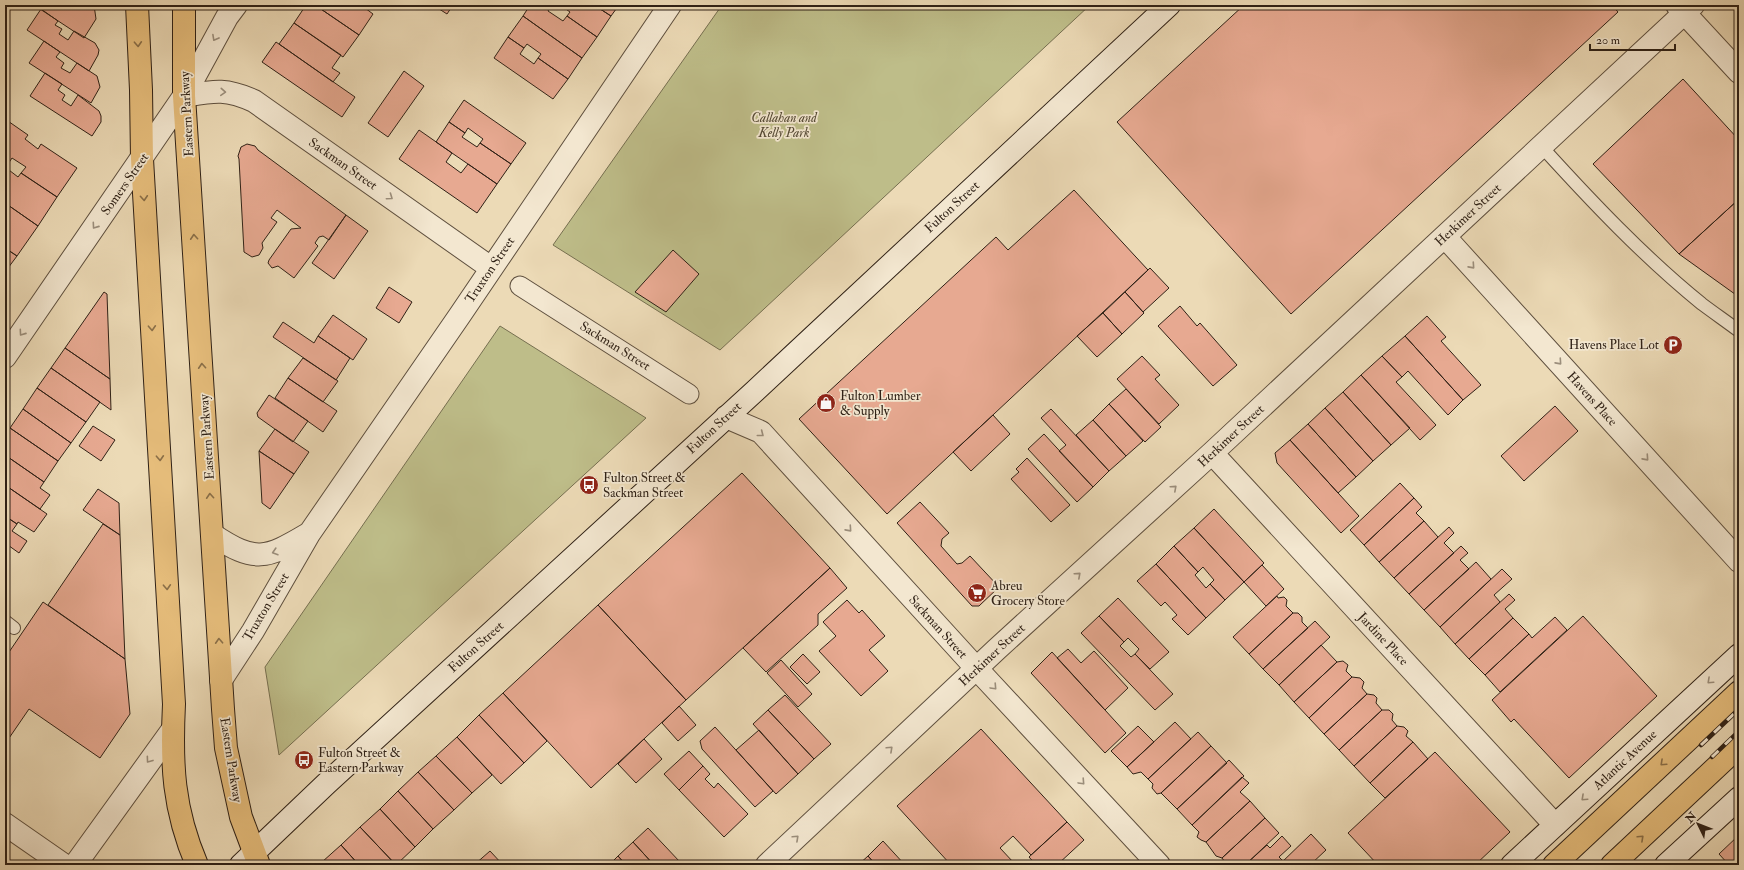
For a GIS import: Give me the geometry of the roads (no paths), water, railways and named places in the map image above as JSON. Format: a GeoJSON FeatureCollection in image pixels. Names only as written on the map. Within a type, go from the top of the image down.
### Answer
{"type":"FeatureCollection","features":[{"type":"Feature","properties":{"kind":"main road"},"geometry":{"type":"LineString","coordinates":[[136,5],[141,90],[142,159],[174,696],[173,776],[177,804],[185,835],[197,865]]}},
{"type":"Feature","properties":{"kind":"main road","name":"Eastern Parkway"},"geometry":{"type":"LineString","coordinates":[[184,5],[184,96],[226,748],[251,861]]}},
{"type":"Feature","properties":{"kind":"main road"},"geometry":{"type":"LineString","coordinates":[[1554,865],[1739,692]]}},
{"type":"Feature","properties":{"kind":"main road"},"geometry":{"type":"LineString","coordinates":[[1612,865],[1739,746]]}},
{"type":"Feature","properties":{"kind":"street","name":"Somers Street"},"geometry":{"type":"LineString","coordinates":[[5,357],[184,96],[227,16],[236,5]]}},
{"type":"Feature","properties":{"kind":"street","name":"Truxton Street"},"geometry":{"type":"LineString","coordinates":[[221,680],[253,631],[309,534],[670,5]]}},
{"type":"Feature","properties":{"kind":"street","name":"Fulton Street"},"geometry":{"type":"LineString","coordinates":[[251,861],[331,779],[726,417],[1168,5]]}},
{"type":"Feature","properties":{"kind":"street"},"geometry":{"type":"LineString","coordinates":[[1685,8],[1739,72]]}},
{"type":"Feature","properties":{"kind":"street","name":"Herkimer Street"},"geometry":{"type":"LineString","coordinates":[[767,865],[976,669],[1212,453],[1542,147],[1685,8]]}},
{"type":"Feature","properties":{"kind":"street","name":"Sackman Street"},"geometry":{"type":"LineString","coordinates":[[184,96],[212,91],[235,92],[254,101],[491,268]]}},
{"type":"Feature","properties":{"kind":"street","name":"Havens Place"},"geometry":{"type":"LineString","coordinates":[[1445,237],[1739,561]]}},
{"type":"Feature","properties":{"kind":"street","name":"Sackman Street"},"geometry":{"type":"LineString","coordinates":[[520,286],[689,394]]}},
{"type":"Feature","properties":{"kind":"street","name":"Sackman Street"},"geometry":{"type":"LineString","coordinates":[[726,417],[761,432],[976,669],[1159,865]]}},
{"type":"Feature","properties":{"kind":"street","name":"Jardine Place"},"geometry":{"type":"LineString","coordinates":[[1212,453],[1555,825]]}},
{"type":"Feature","properties":{"kind":"street","name":"Truxton Street"},"geometry":{"type":"LineString","coordinates":[[213,535],[230,547],[246,554],[271,554],[282,550],[309,534]]}},
{"type":"Feature","properties":{"kind":"street","name":"Atlantic Avenue"},"geometry":{"type":"LineString","coordinates":[[1512,865],[1739,655]]}},
{"type":"Feature","properties":{"kind":"street"},"geometry":{"type":"LineString","coordinates":[[75,865],[173,729]]}},
{"type":"Feature","properties":{"kind":"street"},"geometry":{"type":"LineString","coordinates":[[1666,865],[1739,798]]}},
{"type":"Feature","properties":{"kind":"street"},"geometry":{"type":"LineString","coordinates":[[5,824],[64,865]]}},
{"type":"Feature","properties":{"kind":"lane"},"geometry":{"type":"LineString","coordinates":[[1542,147],[1570,179],[1641,250],[1702,304],[1739,330]]}},
{"type":"Feature","properties":{"kind":"railway"},"geometry":{"type":"LineString","coordinates":[[1701,745],[1739,709]]}},
{"type":"Feature","properties":{"kind":"railway"},"geometry":{"type":"LineString","coordinates":[[1712,757],[1739,731]]}},
{"type":"Feature","properties":{"kind":"place","name":"Havens Place Lot"},"geometry":{"type":"Point","coordinates":[1673,345]}},
{"type":"Feature","properties":{"kind":"place","name":"Fulton Lumber & Supply"},"geometry":{"type":"Point","coordinates":[826,403]}},
{"type":"Feature","properties":{"kind":"place","name":"Fulton Street & Sackman Street"},"geometry":{"type":"Point","coordinates":[589,485]}},
{"type":"Feature","properties":{"kind":"place","name":"Abreu Grocery Store"},"geometry":{"type":"Point","coordinates":[977,593]}},
{"type":"Feature","properties":{"kind":"place","name":"Fulton Street & Eastern Parkway"},"geometry":{"type":"Point","coordinates":[304,760]}},
{"type":"Feature","properties":{"kind":"park label","name":"Callahan and Kelly Park"},"geometry":{"type":"Point","coordinates":[784,126]}}]}
